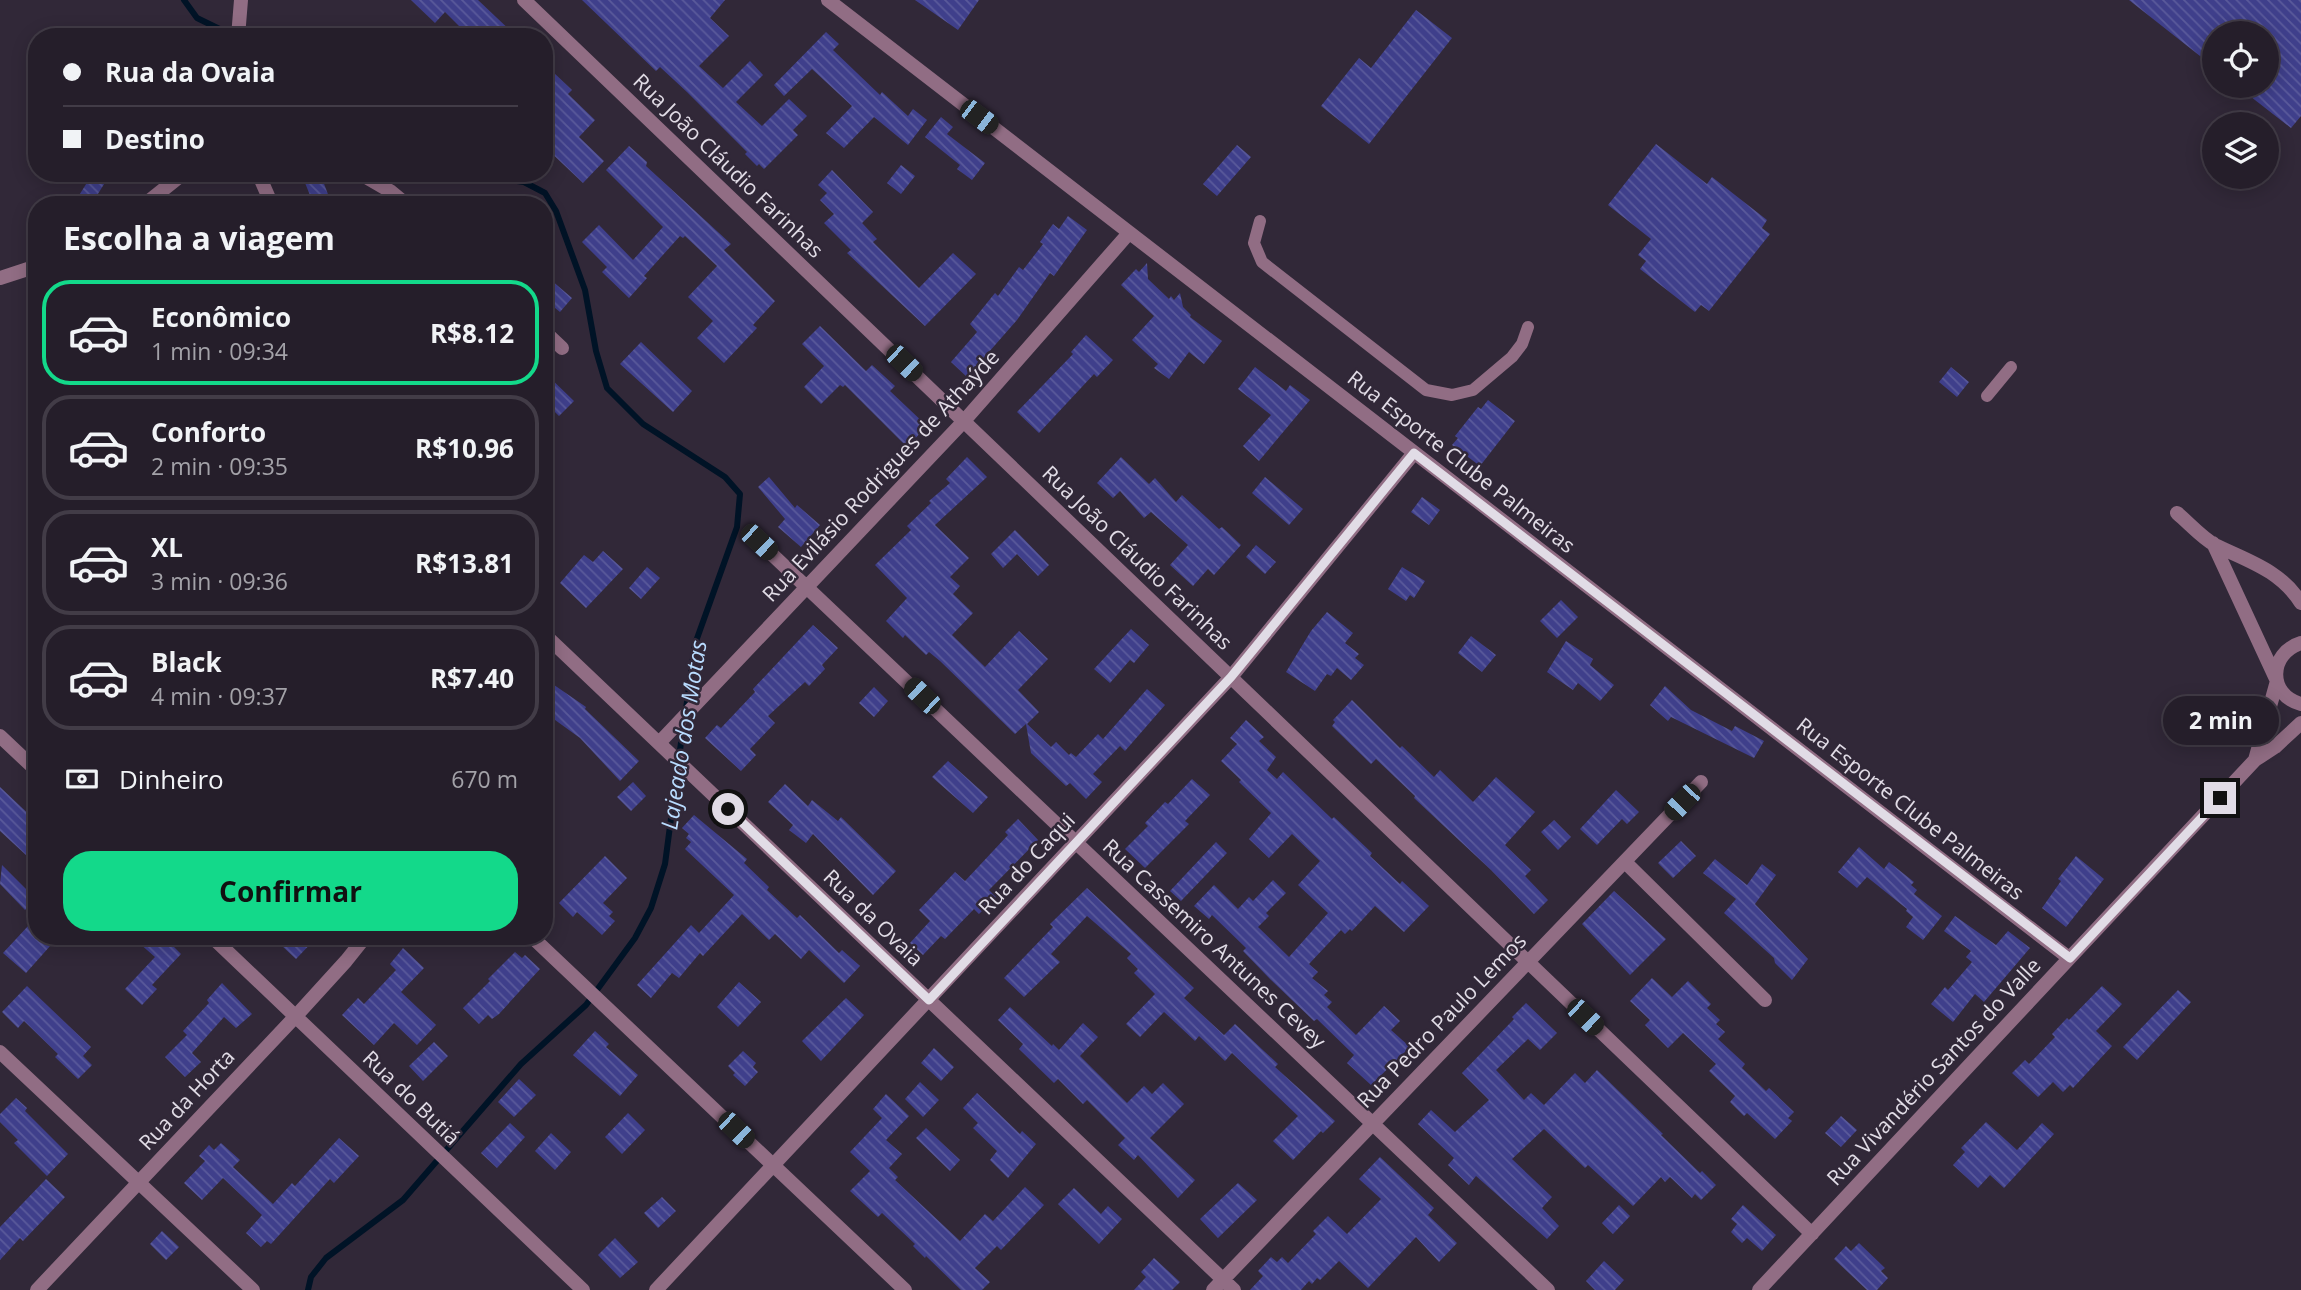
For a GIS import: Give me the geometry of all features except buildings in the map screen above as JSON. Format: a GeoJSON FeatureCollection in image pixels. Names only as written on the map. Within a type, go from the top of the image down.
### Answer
{"type":"FeatureCollection","features":[{"type":"Feature","properties":{"kind":"street"},"geometry":{"type":"LineString","coordinates":[[238,28],[241,0]]}},
{"type":"Feature","properties":{"kind":"street","name":"Rua João Cláudio Farinhas"},"geometry":{"type":"LineString","coordinates":[[524,0],[1812,1234]]}},
{"type":"Feature","properties":{"kind":"street","name":"Rua Esporte Clube Palmeiras"},"geometry":{"type":"LineString","coordinates":[[828,0],[2070,958]]}},
{"type":"Feature","properties":{"kind":"street"},"geometry":{"type":"LineString","coordinates":[[155,196],[173,182]]}},
{"type":"Feature","properties":{"kind":"street"},"geometry":{"type":"LineString","coordinates":[[374,182],[396,196]]}},
{"type":"Feature","properties":{"kind":"street","name":"Rua Evilásio Rodrigues de Athaýde"},"geometry":{"type":"LineString","coordinates":[[663,747],[675,727],[692,708],[964,421],[1129,233]]}},
{"type":"Feature","properties":{"kind":"street"},"geometry":{"type":"LineString","coordinates":[[0,278],[28,269]]}},
{"type":"Feature","properties":{"kind":"street"},"geometry":{"type":"LineString","coordinates":[[553,340],[562,348]]}},
{"type":"Feature","properties":{"kind":"street","name":"Rua do Caqui"},"geometry":{"type":"LineString","coordinates":[[656,1290],[1231,677],[1414,453]]}},
{"type":"Feature","properties":{"kind":"street"},"geometry":{"type":"LineString","coordinates":[[2177,513],[2213,543],[2256,562],[2279,577],[2301,603]]}},
{"type":"Feature","properties":{"kind":"street","name":"Rua Cassemiro Antunes Cevey"},"geometry":{"type":"LineString","coordinates":[[759,542],[1548,1290]]}},
{"type":"Feature","properties":{"kind":"street"},"geometry":{"type":"LineString","coordinates":[[2213,543],[2277,681],[2287,697],[2301,704]]}},
{"type":"Feature","properties":{"kind":"street","name":"Rua da Ovaia"},"geometry":{"type":"LineString","coordinates":[[553,643],[929,1000],[1223,1287]]}},
{"type":"Feature","properties":{"kind":"street","name":"Rua Vivandério Santos do Valle"},"geometry":{"type":"LineString","coordinates":[[2255,760],[2277,681],[2278,662],[2290,647],[2301,643]]}},
{"type":"Feature","properties":{"kind":"street","name":"Rua Vivandério Santos do Valle"},"geometry":{"type":"LineString","coordinates":[[1759,1290],[2255,760],[2275,747],[2301,723]]}},
{"type":"Feature","properties":{"kind":"street"},"geometry":{"type":"LineString","coordinates":[[0,736],[28,762]]}},
{"type":"Feature","properties":{"kind":"street","name":"Rua Pedro Paulo Lemos"},"geometry":{"type":"LineString","coordinates":[[1223,1287],[1373,1124],[1702,782]]}},
{"type":"Feature","properties":{"kind":"street"},"geometry":{"type":"LineString","coordinates":[[1625,862],[1765,1000]]}},
{"type":"Feature","properties":{"kind":"street","name":"Rua do Butiá"},"geometry":{"type":"LineString","coordinates":[[220,945],[583,1290]]}},
{"type":"Feature","properties":{"kind":"street","name":"Rua da Horta"},"geometry":{"type":"LineString","coordinates":[[37,1290],[295,1017],[359,945]]}},
{"type":"Feature","properties":{"kind":"street"},"geometry":{"type":"LineString","coordinates":[[541,945],[905,1290]]}},
{"type":"Feature","properties":{"kind":"street"},"geometry":{"type":"LineString","coordinates":[[0,1052],[253,1290]]}},
{"type":"Feature","properties":{"kind":"lane"},"geometry":{"type":"LineString","coordinates":[[1260,221],[1254,243],[1262,262],[1426,390],[1452,396],[1473,390],[1512,357],[1522,344],[1528,327]]}},
{"type":"Feature","properties":{"kind":"lane"},"geometry":{"type":"LineString","coordinates":[[1987,396],[2011,367]]}},
{"type":"Feature","properties":{"kind":"waterway","name":"Lajeado dos Motas"},"geometry":{"type":"LineString","coordinates":[[184,0],[197,18],[218,28]]}},
{"type":"Feature","properties":{"kind":"waterway","name":"Lajeado dos Motas"},"geometry":{"type":"LineString","coordinates":[[524,182],[547,196]]}},
{"type":"Feature","properties":{"kind":"waterway","name":"Lajeado dos Motas"},"geometry":{"type":"LineString","coordinates":[[553,206],[585,290],[596,351],[607,388],[643,424],[725,477],[740,494],[737,527],[695,644],[686,709]]}},
{"type":"Feature","properties":{"kind":"waterway","name":"Lajeado dos Motas"},"geometry":{"type":"LineString","coordinates":[[308,1290],[311,1277],[326,1258],[403,1200],[521,1064],[586,1005],[635,938],[651,908],[665,864],[684,720]]}},
{"type":"Feature","properties":{"kind":"route"},"geometry":{"type":"LineString","coordinates":[[728,809],[929,1000],[1231,677],[1414,453],[2070,958],[2220,798]]}}]}
